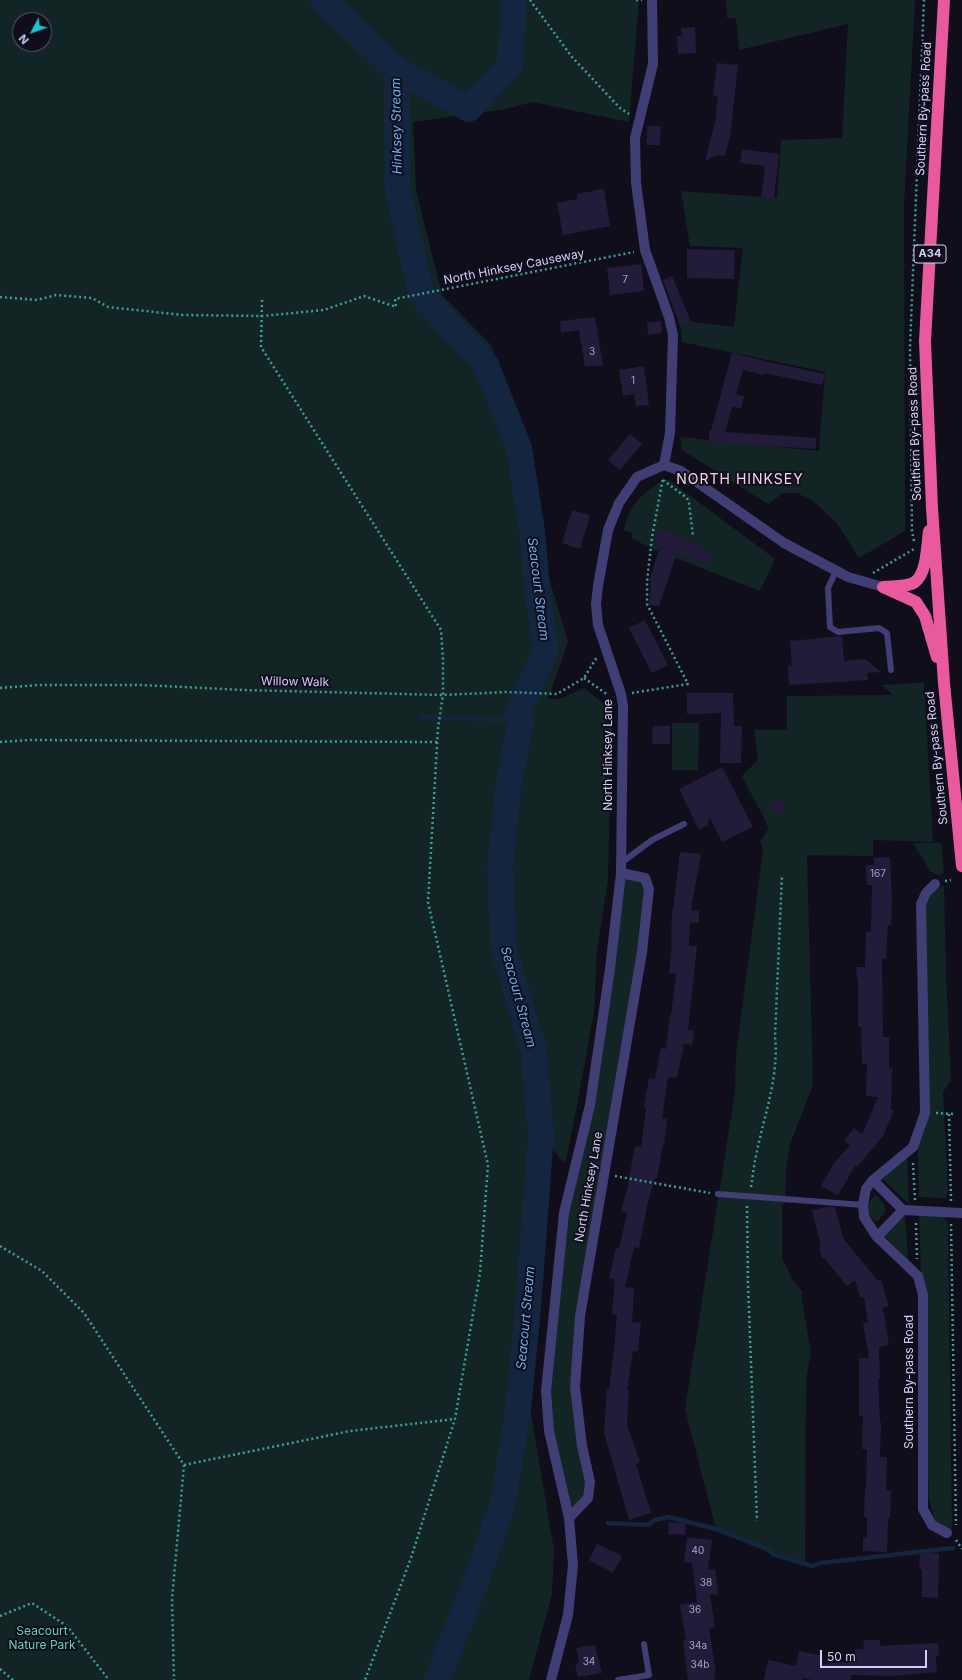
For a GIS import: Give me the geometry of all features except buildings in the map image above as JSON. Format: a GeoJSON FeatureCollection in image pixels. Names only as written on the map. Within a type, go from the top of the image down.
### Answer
{"type":"FeatureCollection","features":[{"type":"Feature","properties":{"kind":"highway","name":"Southern By-pass Road"},"geometry":{"type":"LineString","coordinates":[[944,0],[925,341],[932,508],[944,683],[962,866]]}},
{"type":"Feature","properties":{"kind":"highway"},"geometry":{"type":"LineString","coordinates":[[883,587],[904,585],[915,582],[923,573],[932,508]]}},
{"type":"Feature","properties":{"kind":"highway"},"geometry":{"type":"LineString","coordinates":[[883,587],[916,602],[925,616],[944,683]]}},
{"type":"Feature","properties":{"kind":"street"},"geometry":{"type":"LineString","coordinates":[[652,0],[653,64],[635,138],[636,183],[645,250],[669,317],[673,336],[670,433],[664,465],[681,471],[784,543],[848,578],[883,587]]}},
{"type":"Feature","properties":{"kind":"street","name":"North Hinksey Lane"},"geometry":{"type":"LineString","coordinates":[[551,1680],[568,1615],[573,1565],[569,1518],[549,1431],[546,1391],[564,1213],[590,1105],[610,969],[621,868],[623,706],[621,694],[598,625],[596,604],[608,530],[619,503],[637,477],[664,465]]}},
{"type":"Feature","properties":{"kind":"street","name":"North Hinksey Lane"},"geometry":{"type":"LineString","coordinates":[[569,1518],[588,1498],[590,1482],[582,1446],[575,1387],[580,1316],[642,952],[649,889],[645,878],[621,868]]}},
{"type":"Feature","properties":{"kind":"street"},"geometry":{"type":"LineString","coordinates":[[863,1205],[866,1189],[873,1180],[913,1147],[925,1113],[921,904],[926,894],[935,884]]}},
{"type":"Feature","properties":{"kind":"street"},"geometry":{"type":"LineString","coordinates":[[873,1180],[903,1210],[951,1211],[962,1213]]}},
{"type":"Feature","properties":{"kind":"street","name":"Southern By-pass Road"},"geometry":{"type":"LineString","coordinates":[[863,1205],[864,1217],[877,1237],[918,1276],[923,1295],[924,1509],[932,1525],[952,1532]]}},
{"type":"Feature","properties":{"kind":"street"},"geometry":{"type":"LineString","coordinates":[[877,1237],[903,1210]]}},
{"type":"Feature","properties":{"kind":"lane"},"geometry":{"type":"LineString","coordinates":[[836,571],[828,588],[830,627],[838,632],[879,628],[887,633],[891,670]]}},
{"type":"Feature","properties":{"kind":"lane"},"geometry":{"type":"LineString","coordinates":[[621,868],[652,840],[684,824]]}},
{"type":"Feature","properties":{"kind":"lane"},"geometry":{"type":"LineString","coordinates":[[718,1194],[863,1205]]}},
{"type":"Feature","properties":{"kind":"lane"},"geometry":{"type":"LineString","coordinates":[[618,1680],[649,1675],[644,1644]]}},
{"type":"Feature","properties":{"kind":"path"},"geometry":{"type":"LineString","coordinates":[[530,0],[572,57],[620,108],[640,121]]}},
{"type":"Feature","properties":{"kind":"path","name":"North Hinksey Causeway"},"geometry":{"type":"LineString","coordinates":[[262,316],[324,310],[364,296],[396,307],[395,299],[645,250]]}},
{"type":"Feature","properties":{"kind":"path"},"geometry":{"type":"LineString","coordinates":[[0,297],[37,300],[56,295],[92,298],[108,306],[176,314],[262,316]]}},
{"type":"Feature","properties":{"kind":"path"},"geometry":{"type":"LineString","coordinates":[[262,300],[261,347],[441,630],[443,695],[437,742],[428,902],[488,1165],[480,1273],[455,1420],[411,1558],[365,1680]]}},
{"type":"Feature","properties":{"kind":"path"},"geometry":{"type":"LineString","coordinates":[[621,694],[688,684],[647,604],[647,581],[652,537],[663,480],[664,465]]}},
{"type":"Feature","properties":{"kind":"path"},"geometry":{"type":"LineString","coordinates":[[663,480],[687,498],[689,503],[692,536]]}},
{"type":"Feature","properties":{"kind":"path"},"geometry":{"type":"LineString","coordinates":[[869,575],[916,548]]}},
{"type":"Feature","properties":{"kind":"path","name":"Willow Walk"},"geometry":{"type":"LineString","coordinates":[[0,688],[142,685],[244,690],[443,695],[506,692],[557,694],[584,678],[593,662],[606,647]]}},
{"type":"Feature","properties":{"kind":"path"},"geometry":{"type":"LineString","coordinates":[[584,678],[623,706]]}},
{"type":"Feature","properties":{"kind":"path"},"geometry":{"type":"LineString","coordinates":[[0,742],[30,740],[437,742]]}},
{"type":"Feature","properties":{"kind":"path"},"geometry":{"type":"LineString","coordinates":[[952,1532],[951,1211],[949,1114],[954,1114]]}},
{"type":"Feature","properties":{"kind":"path"},"geometry":{"type":"LineString","coordinates":[[604,1174],[718,1194]]}},
{"type":"Feature","properties":{"kind":"path"},"geometry":{"type":"LineString","coordinates":[[0,1246],[42,1271],[84,1313],[184,1465],[172,1599],[174,1680]]}},
{"type":"Feature","properties":{"kind":"path"},"geometry":{"type":"LineString","coordinates":[[184,1465],[350,1431],[455,1420]]}},
{"type":"Feature","properties":{"kind":"path"},"geometry":{"type":"LineString","coordinates":[[956,1540],[962,1549]]}},
{"type":"Feature","properties":{"kind":"path"},"geometry":{"type":"LineString","coordinates":[[0,1616],[32,1603],[67,1626],[109,1680]]}},
{"type":"Feature","properties":{"kind":"path"},"geometry":{"type":"LineString","coordinates":[[0,1669],[13,1680]]}},
{"type":"Feature","properties":{"kind":"green space","name":"Seacourt Nature Park"},"geometry":{"type":"Polygon","coordinates":[[[0,0],[639,0],[629,122],[532,102],[506,109],[413,122],[416,190],[442,295],[491,345],[531,447],[547,571],[568,642],[548,699],[560,699],[584,688],[612,710],[608,880],[597,950],[594,1012],[565,1164],[541,1135],[518,1410],[502,1506],[476,1581],[437,1680],[0,1680],[0,0]]]}},
{"type":"Feature","properties":{"kind":"green space"},"geometry":{"type":"Polygon","coordinates":[[[726,0],[915,0],[904,205],[905,531],[859,558],[837,523],[813,501],[797,493],[783,493],[768,504],[682,450],[680,437],[819,451],[825,372],[682,342],[680,320],[734,327],[743,248],[690,246],[681,191],[777,198],[781,140],[842,138],[848,24],[739,50],[736,18],[727,18],[726,0]]]}},
{"type":"Feature","properties":{"kind":"green space"},"geometry":{"type":"Polygon","coordinates":[[[663,480],[669,480],[775,559],[760,591],[655,550],[631,538],[633,533],[624,530],[633,506],[643,495],[663,480]]]}},
{"type":"Feature","properties":{"kind":"green space"},"geometry":{"type":"Polygon","coordinates":[[[924,683],[933,842],[873,840],[873,856],[807,855],[813,1085],[790,1144],[786,1168],[785,1203],[782,1204],[782,1258],[792,1279],[803,1293],[801,1294],[811,1352],[806,1381],[805,1565],[773,1554],[767,1549],[716,1529],[685,1409],[735,1092],[736,1054],[763,850],[760,841],[769,828],[742,776],[758,760],[754,730],[787,730],[787,696],[893,695],[882,685],[924,683]]]}},
{"type":"Feature","properties":{"kind":"green space"},"geometry":{"type":"Polygon","coordinates":[[[672,723],[699,723],[698,770],[672,770],[672,723]]]}},
{"type":"Feature","properties":{"kind":"green space"},"geometry":{"type":"Polygon","coordinates":[[[913,843],[941,843],[944,873],[938,875],[931,872],[913,843]]]}},
{"type":"Feature","properties":{"kind":"green space"},"geometry":{"type":"Polygon","coordinates":[[[621,873],[637,875],[649,889],[604,1174],[575,1387],[588,1498],[569,1518],[546,1391],[564,1213],[590,1105],[621,873]]]}},
{"type":"Feature","properties":{"kind":"green space"},"geometry":{"type":"Polygon","coordinates":[[[944,885],[951,1081],[943,1092],[948,1192],[945,1198],[919,1197],[918,1148],[927,1116],[923,908],[931,895],[944,885]]]}},
{"type":"Feature","properties":{"kind":"green space"},"geometry":{"type":"Polygon","coordinates":[[[907,1157],[909,1204],[882,1179],[907,1157]]]}},
{"type":"Feature","properties":{"kind":"green space"},"geometry":{"type":"Polygon","coordinates":[[[876,1195],[885,1206],[886,1211],[877,1222],[868,1215],[868,1206],[870,1201],[876,1195]]]}},
{"type":"Feature","properties":{"kind":"green space"},"geometry":{"type":"Polygon","coordinates":[[[919,1214],[944,1217],[948,1225],[952,1533],[935,1522],[929,1499],[919,1214]]]}},
{"type":"Feature","properties":{"kind":"green space"},"geometry":{"type":"Polygon","coordinates":[[[905,1216],[908,1259],[884,1236],[905,1216]]]}},
{"type":"Feature","properties":{"kind":"green space"},"geometry":{"type":"Polygon","coordinates":[[[528,1395],[554,1550],[552,1594],[529,1680],[446,1680],[456,1643],[485,1579],[514,1501],[512,1476],[528,1395]]]}},
{"type":"Feature","properties":{"kind":"waterway"},"geometry":{"type":"LineString","coordinates":[[323,0],[396,69]]}},
{"type":"Feature","properties":{"kind":"waterway","name":"Seacourt Stream"},"geometry":{"type":"LineString","coordinates":[[437,1680],[476,1581],[502,1506],[518,1410],[528,1308],[541,1134],[533,1047],[504,950],[500,868],[508,788],[521,720],[517,715],[546,650],[537,589],[532,531],[519,448],[486,365],[421,294],[398,191],[396,69],[469,109],[510,65],[514,0]]}},
{"type":"Feature","properties":{"kind":"waterway"},"geometry":{"type":"LineString","coordinates":[[420,717],[521,720]]}},
{"type":"Feature","properties":{"kind":"waterway"},"geometry":{"type":"LineString","coordinates":[[608,1523],[648,1525],[655,1520],[669,1517],[716,1529],[767,1549],[773,1554],[812,1566],[820,1563],[953,1548]]}},
{"type":"Feature","properties":{"kind":"district","name":"NORTH HINKSEY"},"geometry":{"type":"Point","coordinates":[740,480]}},
{"type":"Feature","properties":{"kind":"water label","name":"Hinksey Stream"},"geometry":{"type":"Point","coordinates":[397,126]}}]}
